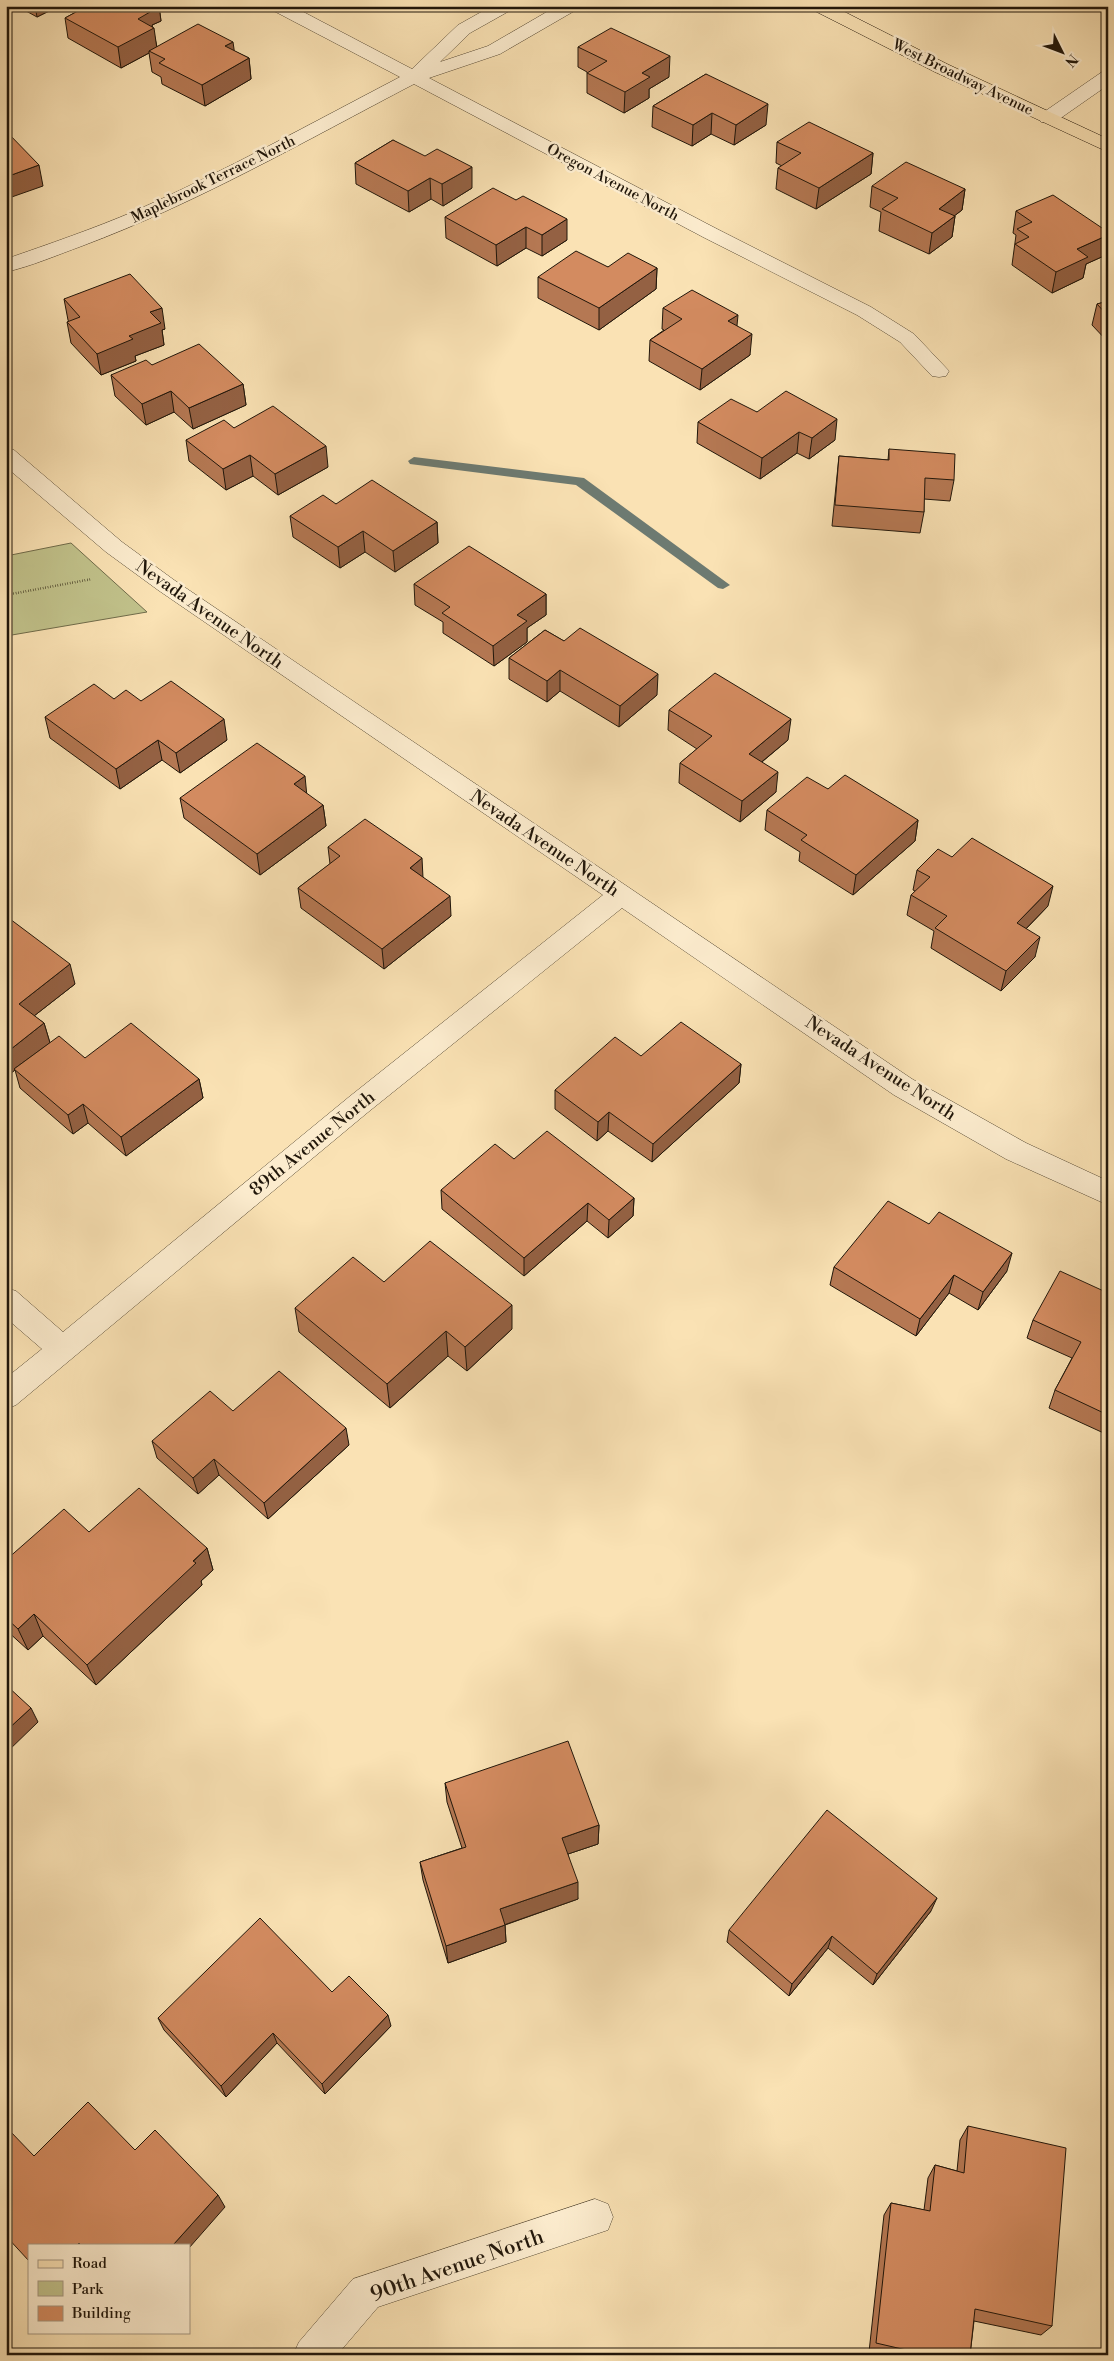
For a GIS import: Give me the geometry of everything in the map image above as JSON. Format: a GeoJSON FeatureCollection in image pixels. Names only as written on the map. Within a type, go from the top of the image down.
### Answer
{"type":"FeatureCollection","features":[{"type":"Feature","properties":{"kind":"main road","name":"West Broadway Avenue"},"geometry":{"type":"LineString","coordinates":[[819,6],[941,68],[1108,146]]}},
{"type":"Feature","properties":{"kind":"street","name":"Oregon Avenue North"},"geometry":{"type":"LineString","coordinates":[[278,6],[701,229],[864,311],[907,338],[939,371]]}},
{"type":"Feature","properties":{"kind":"street","name":"Maplebrook Terrace North"},"geometry":{"type":"LineString","coordinates":[[414,77],[464,29],[505,6]]}},
{"type":"Feature","properties":{"kind":"street","name":"Maplebrook Terrace North"},"geometry":{"type":"LineString","coordinates":[[6,266],[90,236],[158,208],[228,174],[414,77],[494,50],[570,6]]}},
{"type":"Feature","properties":{"kind":"street"},"geometry":{"type":"LineString","coordinates":[[1048,118],[1108,76]]}},
{"type":"Feature","properties":{"kind":"street","name":"Nevada Avenue North"},"geometry":{"type":"LineString","coordinates":[[6,455],[56,499],[133,561],[904,1087],[1016,1151],[1108,1194]]}},
{"type":"Feature","properties":{"kind":"street","name":"89th Avenue North"},"geometry":{"type":"LineString","coordinates":[[6,1396],[358,1105],[621,895]]}},
{"type":"Feature","properties":{"kind":"street"},"geometry":{"type":"LineString","coordinates":[[6,1300],[63,1349]]}},
{"type":"Feature","properties":{"kind":"street","name":"90th Avenue North"},"geometry":{"type":"LineString","coordinates":[[312,2355],[366,2292],[595,2217]]}},
{"type":"Feature","properties":{"kind":"path"},"geometry":{"type":"LineString","coordinates":[[6,595],[109,575],[133,561]]}},
{"type":"Feature","properties":{"kind":"green space"},"geometry":{"type":"Polygon","coordinates":[[[71,543],[147,612],[6,636],[6,556],[71,543]]]}},
{"type":"Feature","properties":{"kind":"building"},"geometry":{"type":"Polygon","coordinates":[[[87,6],[146,6],[142,8],[150,12],[138,19],[154,28],[118,47],[65,18],[87,6]]]}},
{"type":"Feature","properties":{"kind":"building"},"geometry":{"type":"Polygon","coordinates":[[[198,24],[233,42],[225,46],[249,58],[202,85],[159,63],[165,59],[149,51],[198,24]]]}},
{"type":"Feature","properties":{"kind":"building"},"geometry":{"type":"Polygon","coordinates":[[[611,28],[670,56],[642,73],[650,77],[625,92],[587,73],[607,61],[578,47],[611,28]]]}},
{"type":"Feature","properties":{"kind":"building"},"geometry":{"type":"Polygon","coordinates":[[[706,74],[768,104],[736,125],[712,113],[693,125],[653,106],[706,74]]]}},
{"type":"Feature","properties":{"kind":"building"},"geometry":{"type":"Polygon","coordinates":[[[809,122],[873,153],[819,188],[778,168],[801,153],[777,142],[809,122]]]}},
{"type":"Feature","properties":{"kind":"building"},"geometry":{"type":"Polygon","coordinates":[[[6,131],[39,165],[6,177],[6,131]]]}},
{"type":"Feature","properties":{"kind":"building"},"geometry":{"type":"Polygon","coordinates":[[[393,140],[425,156],[437,149],[472,167],[442,184],[430,178],[408,191],[355,163],[393,140]]]}},
{"type":"Feature","properties":{"kind":"building"},"geometry":{"type":"Polygon","coordinates":[[[906,162],[965,189],[939,209],[955,216],[932,233],[882,209],[898,198],[872,186],[906,162]]]}},
{"type":"Feature","properties":{"kind":"building"},"geometry":{"type":"Polygon","coordinates":[[[493,188],[516,200],[523,196],[567,219],[542,235],[526,227],[496,245],[445,217],[493,188]]]}},
{"type":"Feature","properties":{"kind":"building"},"geometry":{"type":"Polygon","coordinates":[[[1053,195],[1108,232],[1108,235],[1077,249],[1088,257],[1056,272],[1015,244],[1029,237],[1017,229],[1032,222],[1016,211],[1053,195]]]}},
{"type":"Feature","properties":{"kind":"building"},"geometry":{"type":"Polygon","coordinates":[[[576,251],[608,267],[628,253],[657,268],[599,308],[538,277],[576,251]]]}},
{"type":"Feature","properties":{"kind":"building"},"geometry":{"type":"Polygon","coordinates":[[[130,274],[162,308],[150,312],[161,323],[129,336],[133,339],[97,354],[67,322],[80,317],[64,299],[130,274]]]}},
{"type":"Feature","properties":{"kind":"building"},"geometry":{"type":"Polygon","coordinates":[[[692,290],[738,315],[728,321],[752,334],[702,369],[650,340],[682,319],[663,308],[692,290]]]}},
{"type":"Feature","properties":{"kind":"building"},"geometry":{"type":"Polygon","coordinates":[[[1108,301],[1108,316],[1097,304],[1108,301]]]}},
{"type":"Feature","properties":{"kind":"building"},"geometry":{"type":"Polygon","coordinates":[[[199,344],[243,384],[189,408],[171,391],[142,404],[111,375],[146,360],[152,365],[199,344]]]}},
{"type":"Feature","properties":{"kind":"building"},"geometry":{"type":"Polygon","coordinates":[[[786,391],[837,419],[812,438],[799,432],[762,458],[698,422],[731,399],[757,412],[786,391]]]}},
{"type":"Feature","properties":{"kind":"building"},"geometry":{"type":"Polygon","coordinates":[[[273,406],[326,446],[275,474],[250,455],[223,469],[186,440],[224,420],[234,428],[273,406]]]}},
{"type":"Feature","properties":{"kind":"building"},"geometry":{"type":"Polygon","coordinates":[[[889,449],[955,454],[954,480],[925,478],[924,512],[835,505],[839,456],[889,460],[889,449]]]}},
{"type":"Feature","properties":{"kind":"building"},"geometry":{"type":"Polygon","coordinates":[[[372,480],[437,522],[393,551],[363,531],[338,547],[290,516],[323,495],[336,504],[372,480]]]}},
{"type":"Feature","properties":{"kind":"building"},"geometry":{"type":"Polygon","coordinates":[[[469,546],[546,594],[517,615],[527,621],[493,646],[442,613],[450,607],[414,584],[469,546]]]}},
{"type":"Feature","properties":{"kind":"building"},"geometry":{"type":"Polygon","coordinates":[[[580,628],[658,674],[620,706],[560,670],[547,681],[509,658],[545,630],[564,641],[580,628]]]}},
{"type":"Feature","properties":{"kind":"building"},"geometry":{"type":"Polygon","coordinates":[[[715,673],[791,719],[749,754],[778,772],[742,801],[680,763],[712,736],[669,710],[715,673]]]}},
{"type":"Feature","properties":{"kind":"building"},"geometry":{"type":"Polygon","coordinates":[[[171,681],[224,719],[176,753],[158,740],[116,769],[45,717],[94,684],[114,699],[126,690],[141,701],[171,681]]]}},
{"type":"Feature","properties":{"kind":"building"},"geometry":{"type":"Polygon","coordinates":[[[257,743],[305,776],[294,784],[323,805],[257,854],[180,798],[257,743]]]}},
{"type":"Feature","properties":{"kind":"building"},"geometry":{"type":"Polygon","coordinates":[[[845,775],[918,820],[856,875],[801,840],[807,835],[767,810],[807,777],[828,789],[845,775]]]}},
{"type":"Feature","properties":{"kind":"building"},"geometry":{"type":"Polygon","coordinates":[[[365,819],[422,858],[410,868],[450,896],[382,949],[298,888],[340,856],[328,847],[365,819]]]}},
{"type":"Feature","properties":{"kind":"building"},"geometry":{"type":"Polygon","coordinates":[[[972,838],[1053,886],[1017,923],[1040,937],[1006,971],[935,928],[947,916],[911,895],[930,877],[917,870],[938,849],[952,857],[972,838]]]}},
{"type":"Feature","properties":{"kind":"building"},"geometry":{"type":"Polygon","coordinates":[[[6,916],[70,964],[19,1004],[44,1023],[6,1053],[6,916]]]}},
{"type":"Feature","properties":{"kind":"building"},"geometry":{"type":"Polygon","coordinates":[[[681,1022],[741,1064],[653,1144],[609,1112],[598,1122],[555,1090],[615,1037],[641,1056],[681,1022]]]}},
{"type":"Feature","properties":{"kind":"building"},"geometry":{"type":"Polygon","coordinates":[[[131,1023],[199,1079],[121,1137],[83,1104],[68,1115],[14,1069],[59,1036],[85,1058],[131,1023]]]}},
{"type":"Feature","properties":{"kind":"building"},"geometry":{"type":"Polygon","coordinates":[[[547,1131],[634,1198],[609,1220],[588,1203],[524,1258],[441,1190],[495,1144],[514,1159],[547,1131]]]}},
{"type":"Feature","properties":{"kind":"building"},"geometry":{"type":"Polygon","coordinates":[[[888,1201],[929,1224],[939,1212],[1012,1253],[983,1292],[954,1275],[920,1319],[834,1267],[888,1201]]]}},
{"type":"Feature","properties":{"kind":"building"},"geometry":{"type":"Polygon","coordinates":[[[430,1241],[512,1305],[465,1347],[446,1331],[387,1384],[295,1308],[353,1257],[384,1282],[430,1241]]]}},
{"type":"Feature","properties":{"kind":"building"},"geometry":{"type":"Polygon","coordinates":[[[1060,1271],[1108,1293],[1108,1415],[1055,1390],[1081,1342],[1033,1320],[1060,1271]]]}},
{"type":"Feature","properties":{"kind":"building"},"geometry":{"type":"Polygon","coordinates":[[[279,1371],[346,1428],[264,1503],[214,1459],[193,1478],[152,1441],[210,1391],[233,1411],[279,1371]]]}},
{"type":"Feature","properties":{"kind":"building"},"geometry":{"type":"Polygon","coordinates":[[[139,1488],[207,1548],[193,1561],[196,1563],[87,1665],[34,1614],[18,1629],[6,1618],[6,1560],[64,1509],[89,1532],[139,1488]]]}},
{"type":"Feature","properties":{"kind":"building"},"geometry":{"type":"Polygon","coordinates":[[[6,1685],[31,1708],[6,1731],[6,1685]]]}},
{"type":"Feature","properties":{"kind":"building"},"geometry":{"type":"Polygon","coordinates":[[[568,1741],[599,1825],[562,1838],[578,1882],[500,1909],[505,1925],[446,1946],[420,1862],[466,1847],[445,1783],[568,1741]]]}},
{"type":"Feature","properties":{"kind":"building"},"geometry":{"type":"Polygon","coordinates":[[[827,1810],[937,1898],[877,1974],[832,1936],[792,1984],[729,1930],[827,1810]]]}},
{"type":"Feature","properties":{"kind":"building"},"geometry":{"type":"Polygon","coordinates":[[[260,1918],[332,1992],[349,1976],[388,2015],[322,2084],[273,2033],[221,2086],[158,2018],[260,1918]]]}},
{"type":"Feature","properties":{"kind":"building"},"geometry":{"type":"Polygon","coordinates":[[[88,2102],[135,2150],[155,2130],[218,2195],[174,2244],[28,2244],[28,2260],[6,2236],[6,2133],[9,2130],[34,2156],[88,2102]]]}},
{"type":"Feature","properties":{"kind":"building"},"geometry":{"type":"Polygon","coordinates":[[[968,2126],[1066,2148],[1052,2326],[975,2309],[970,2355],[928,2355],[876,2343],[891,2203],[930,2211],[935,2165],[964,2173],[968,2126]]]}},
{"type":"Feature","properties":{"kind":"waterway"},"geometry":{"type":"LineString","coordinates":[[414,461],[579,481],[723,585]]}}]}
